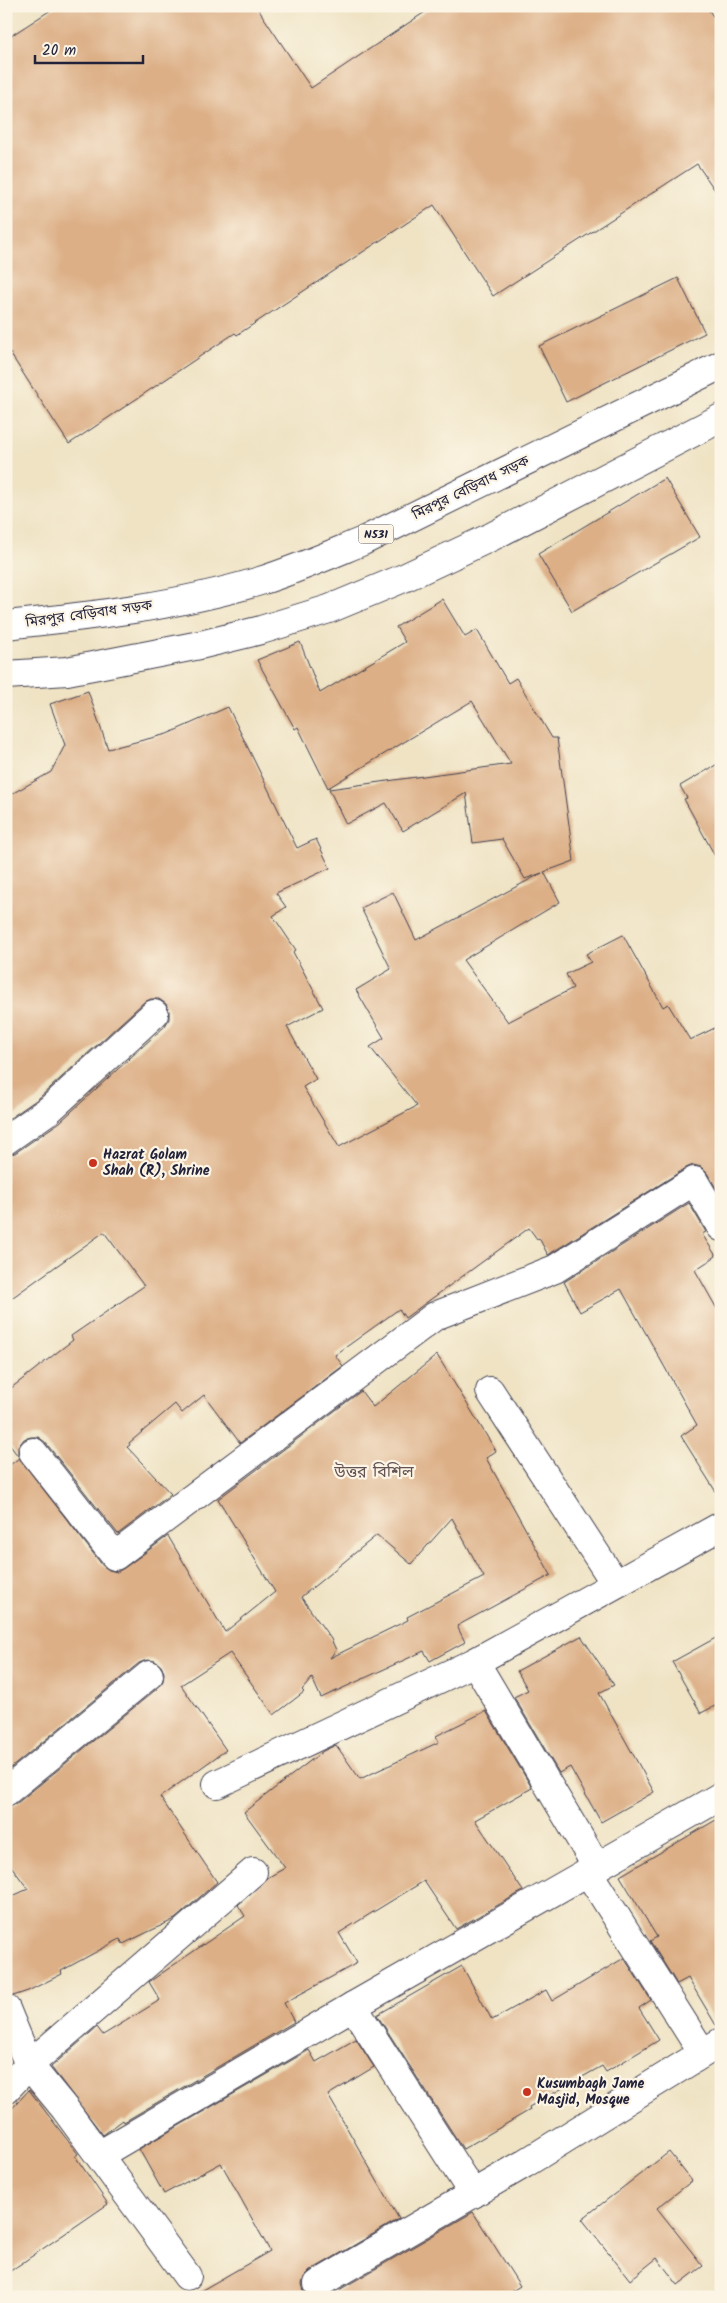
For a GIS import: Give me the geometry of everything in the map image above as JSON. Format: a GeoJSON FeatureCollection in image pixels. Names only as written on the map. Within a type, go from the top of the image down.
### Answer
{"type":"FeatureCollection","features":[{"type":"Feature","properties":{"kind":"main road","name":"মিরপুর বেড়িবাধ সড়ক"},"geometry":{"type":"LineString","coordinates":[[6,625],[100,615],[219,592],[308,564],[363,541],[721,365]]}},
{"type":"Feature","properties":{"kind":"main road"},"geometry":{"type":"LineString","coordinates":[[6,675],[67,671],[200,645],[262,630],[329,609],[406,577],[490,537],[721,418]]}},
{"type":"Feature","properties":{"kind":"main road"},"geometry":{"type":"LineString","coordinates":[[6,1140],[49,1110],[154,1014]]}},
{"type":"Feature","properties":{"kind":"main road"},"geometry":{"type":"LineString","coordinates":[[33,1452],[114,1556],[435,1316],[555,1269],[694,1181],[721,1227]]}},
{"type":"Feature","properties":{"kind":"main road"},"geometry":{"type":"LineString","coordinates":[[490,1391],[615,1583]]}},
{"type":"Feature","properties":{"kind":"main road"},"geometry":{"type":"LineString","coordinates":[[218,1784],[475,1662],[721,1526]]}},
{"type":"Feature","properties":{"kind":"main road"},"geometry":{"type":"LineString","coordinates":[[318,2284],[524,2164],[711,2047],[593,1869],[475,1662]]}},
{"type":"Feature","properties":{"kind":"main road"},"geometry":{"type":"LineString","coordinates":[[6,1792],[149,1675]]}},
{"type":"Feature","properties":{"kind":"main road"},"geometry":{"type":"LineString","coordinates":[[99,2155],[353,2006],[721,1796]]}},
{"type":"Feature","properties":{"kind":"main road"},"geometry":{"type":"LineString","coordinates":[[6,2089],[30,2065],[253,1872]]}},
{"type":"Feature","properties":{"kind":"main road"},"geometry":{"type":"LineString","coordinates":[[353,2006],[473,2194]]}},
{"type":"Feature","properties":{"kind":"main road"},"geometry":{"type":"LineString","coordinates":[[6,2009],[30,2065],[99,2155],[187,2276]]}},
{"type":"Feature","properties":{"kind":"building"},"geometry":{"type":"Polygon","coordinates":[[[57,6],[256,6],[311,88],[434,6],[706,6],[721,28],[721,199],[697,164],[493,296],[434,205],[237,335],[235,333],[69,444],[6,347],[6,39],[57,6]]]}},
{"type":"Feature","properties":{"kind":"building"},"geometry":{"type":"Polygon","coordinates":[[[678,278],[705,333],[566,402],[539,346],[678,278]]]}},
{"type":"Feature","properties":{"kind":"building"},"geometry":{"type":"Polygon","coordinates":[[[665,478],[700,537],[572,611],[538,554],[665,478]]]}},
{"type":"Feature","properties":{"kind":"building"},"geometry":{"type":"Polygon","coordinates":[[[442,599],[465,637],[477,630],[508,683],[516,678],[552,738],[557,738],[574,861],[544,872],[560,902],[463,960],[508,1022],[573,988],[566,974],[591,962],[586,954],[623,935],[663,1007],[668,1004],[690,1040],[721,1025],[721,1196],[707,1173],[701,1167],[693,1165],[548,1255],[539,1238],[537,1239],[529,1228],[405,1318],[399,1309],[335,1355],[343,1366],[240,1443],[204,1395],[182,1413],[175,1404],[129,1443],[130,1445],[127,1447],[171,1494],[118,1534],[45,1442],[38,1437],[24,1439],[18,1447],[18,1456],[6,1440],[6,1392],[73,1340],[71,1336],[144,1286],[104,1232],[6,1302],[6,1155],[15,1153],[60,1122],[165,1026],[169,1019],[169,1011],[166,1004],[159,999],[151,999],[144,1002],[39,1098],[6,1121],[6,797],[51,772],[65,745],[50,704],[88,691],[108,749],[167,734],[228,707],[297,848],[316,839],[330,868],[276,893],[286,907],[273,916],[296,950],[293,952],[323,1008],[287,1027],[316,1079],[303,1087],[339,1147],[417,1106],[370,1047],[384,1038],[356,990],[391,969],[361,908],[393,892],[416,940],[542,873],[525,879],[502,839],[473,843],[466,793],[403,831],[386,803],[346,824],[329,789],[511,764],[472,701],[328,788],[298,727],[295,729],[257,660],[300,642],[320,693],[405,642],[396,627],[442,599]]]}},
{"type":"Feature","properties":{"kind":"building"},"geometry":{"type":"Polygon","coordinates":[[[721,762],[721,867],[684,799],[687,798],[680,786],[721,762]]]}},
{"type":"Feature","properties":{"kind":"building"},"geometry":{"type":"Polygon","coordinates":[[[689,1203],[706,1232],[702,1234],[716,1256],[695,1270],[721,1316],[721,1500],[681,1436],[697,1425],[621,1289],[580,1312],[564,1282],[689,1203]]]}},
{"type":"Feature","properties":{"kind":"building"},"geometry":{"type":"Polygon","coordinates":[[[437,1355],[496,1451],[486,1458],[551,1575],[457,1626],[465,1642],[430,1661],[424,1651],[321,1698],[312,1678],[302,1690],[304,1692],[274,1715],[230,1653],[181,1685],[226,1750],[160,1797],[217,1882],[175,1919],[123,1944],[120,1939],[61,1971],[62,1974],[28,1991],[13,1996],[6,1994],[6,1899],[28,1889],[6,1859],[6,1807],[16,1804],[159,1687],[163,1681],[164,1673],[161,1666],[155,1661],[147,1660],[139,1663],[6,1772],[6,1468],[19,1458],[103,1566],[109,1570],[117,1572],[124,1568],[168,1536],[225,1632],[275,1592],[218,1499],[361,1391],[373,1407],[437,1355]],[[452,1518],[411,1564],[377,1535],[301,1597],[331,1639],[336,1650],[330,1658],[408,1620],[407,1617],[484,1577],[452,1518]]]}},
{"type":"Feature","properties":{"kind":"building"},"geometry":{"type":"Polygon","coordinates":[[[721,1635],[721,1703],[701,1713],[672,1662],[721,1635]]]}},
{"type":"Feature","properties":{"kind":"building"},"geometry":{"type":"Polygon","coordinates":[[[581,1636],[614,1685],[599,1693],[654,1792],[601,1822],[570,1767],[559,1773],[514,1697],[528,1690],[517,1671],[581,1636]]]}},
{"type":"Feature","properties":{"kind":"building"},"geometry":{"type":"Polygon","coordinates":[[[486,1711],[532,1788],[475,1820],[523,1891],[456,1929],[424,1881],[339,1933],[357,1963],[284,2003],[294,2022],[124,2122],[123,2120],[103,2135],[51,2067],[97,2027],[103,2035],[160,2000],[149,1982],[245,1916],[238,1905],[267,1878],[285,1868],[244,1812],[323,1751],[336,1745],[360,1779],[439,1742],[436,1736],[486,1711]]]}},
{"type":"Feature","properties":{"kind":"building"},"geometry":{"type":"Polygon","coordinates":[[[721,1817],[721,2026],[717,2027],[688,1978],[677,1984],[650,1941],[657,1937],[620,1876],[721,1817]]]}},
{"type":"Feature","properties":{"kind":"building"},"geometry":{"type":"Polygon","coordinates":[[[624,1958],[651,2000],[639,2008],[659,2040],[606,2072],[602,2066],[529,2107],[530,2110],[463,2149],[377,2015],[462,1966],[492,2020],[546,1990],[552,2001],[624,1958]]]}},
{"type":"Feature","properties":{"kind":"building"},"geometry":{"type":"Polygon","coordinates":[[[356,2039],[374,2067],[328,2095],[399,2219],[310,2271],[304,2277],[302,2284],[304,2291],[309,2297],[190,2297],[270,2251],[221,2163],[164,2194],[139,2149],[309,2050],[316,2062],[356,2039]]]}},
{"type":"Feature","properties":{"kind":"building"},"geometry":{"type":"Polygon","coordinates":[[[29,2090],[78,2154],[75,2156],[108,2204],[6,2274],[6,2115],[29,2090]]]}},
{"type":"Feature","properties":{"kind":"building"},"geometry":{"type":"Polygon","coordinates":[[[669,2152],[692,2181],[657,2208],[703,2266],[678,2285],[657,2258],[630,2280],[582,2219],[669,2152]]]}},
{"type":"Feature","properties":{"kind":"building"},"geometry":{"type":"Polygon","coordinates":[[[473,2212],[520,2286],[503,2297],[327,2297],[473,2212]]]}},
{"type":"Feature","properties":{"kind":"place","name":"Hazrat Golam Shah (R), Shrine"},"geometry":{"type":"Point","coordinates":[93,1163]}},
{"type":"Feature","properties":{"kind":"place","name":"Kusumbagh Jame Masjid, Mosque"},"geometry":{"type":"Point","coordinates":[527,2092]}},
{"type":"Feature","properties":{"kind":"district","name":"উত্তর বিশিল"},"geometry":{"type":"Point","coordinates":[374,1472]}}]}
